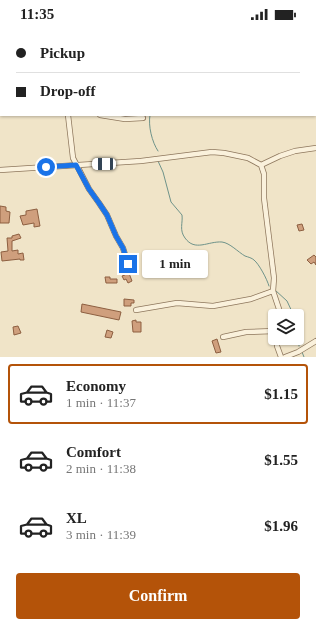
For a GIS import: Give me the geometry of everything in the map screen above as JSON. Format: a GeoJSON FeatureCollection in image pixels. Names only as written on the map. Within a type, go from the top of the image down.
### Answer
{"type":"FeatureCollection","features":[{"type":"Feature","properties":{"kind":"street"},"geometry":{"type":"LineString","coordinates":[[69,116],[73,158],[89,189],[107,215],[123,248],[128,264]]}},
{"type":"Feature","properties":{"kind":"street"},"geometry":{"type":"LineString","coordinates":[[106,116],[125,119],[143,118]]}},
{"type":"Feature","properties":{"kind":"street"},"geometry":{"type":"LineString","coordinates":[[261,165],[295,151],[316,148]]}},
{"type":"Feature","properties":{"kind":"street"},"geometry":{"type":"LineString","coordinates":[[0,170],[141,161],[212,152],[248,158],[261,165],[264,174],[264,198],[274,278],[272,291],[279,309]]}},
{"type":"Feature","properties":{"kind":"street"},"geometry":{"type":"LineString","coordinates":[[67,166],[73,158]]}},
{"type":"Feature","properties":{"kind":"street"},"geometry":{"type":"LineString","coordinates":[[136,310],[177,303],[213,306],[251,299],[272,291]]}},
{"type":"Feature","properties":{"kind":"street"},"geometry":{"type":"LineString","coordinates":[[223,337],[246,332],[268,331]]}},
{"type":"Feature","properties":{"kind":"street"},"geometry":{"type":"LineString","coordinates":[[285,357],[298,352],[316,341]]}},
{"type":"Feature","properties":{"kind":"street"},"geometry":{"type":"LineString","coordinates":[[278,345],[281,357]]}},
{"type":"Feature","properties":{"kind":"building"},"geometry":{"type":"Polygon","coordinates":[[[0,206],[6,207],[6,211],[10,212],[9,223],[0,223],[0,206]]]}},
{"type":"Feature","properties":{"kind":"building"},"geometry":{"type":"Polygon","coordinates":[[[37,209],[40,226],[34,227],[34,223],[23,225],[20,216],[26,215],[26,211],[37,209]]]}},
{"type":"Feature","properties":{"kind":"building"},"geometry":{"type":"Polygon","coordinates":[[[302,224],[304,230],[299,231],[297,225],[302,224]]]}},
{"type":"Feature","properties":{"kind":"building"},"geometry":{"type":"Polygon","coordinates":[[[19,234],[21,238],[12,241],[12,251],[18,250],[18,254],[23,253],[24,260],[2,261],[1,252],[8,251],[7,238],[12,238],[12,236],[19,234]]]}},
{"type":"Feature","properties":{"kind":"building"},"geometry":{"type":"Polygon","coordinates":[[[314,255],[316,257],[316,265],[314,262],[311,264],[307,260],[314,255]]]}},
{"type":"Feature","properties":{"kind":"building"},"geometry":{"type":"Polygon","coordinates":[[[127,268],[132,281],[128,283],[122,276],[125,275],[122,270],[127,268]]]}},
{"type":"Feature","properties":{"kind":"building"},"geometry":{"type":"Polygon","coordinates":[[[105,277],[117,279],[117,283],[106,283],[105,277]]]}},
{"type":"Feature","properties":{"kind":"building"},"geometry":{"type":"Polygon","coordinates":[[[124,299],[134,300],[134,303],[131,303],[131,306],[124,306],[124,299]]]}},
{"type":"Feature","properties":{"kind":"building"},"geometry":{"type":"Polygon","coordinates":[[[82,304],[121,312],[119,320],[81,312],[82,304]]]}},
{"type":"Feature","properties":{"kind":"building"},"geometry":{"type":"Polygon","coordinates":[[[136,320],[136,322],[141,322],[141,332],[133,332],[132,321],[136,320]]]}},
{"type":"Feature","properties":{"kind":"building"},"geometry":{"type":"Polygon","coordinates":[[[18,326],[21,333],[14,335],[13,327],[18,326]]]}},
{"type":"Feature","properties":{"kind":"building"},"geometry":{"type":"Polygon","coordinates":[[[107,330],[113,332],[111,338],[105,337],[107,330]]]}},
{"type":"Feature","properties":{"kind":"building"},"geometry":{"type":"Polygon","coordinates":[[[217,339],[221,352],[216,353],[212,341],[217,339]]]}},
{"type":"Feature","properties":{"kind":"waterway"},"geometry":{"type":"LineString","coordinates":[[150,116],[151,134],[158,151]]}},
{"type":"Feature","properties":{"kind":"waterway"},"geometry":{"type":"LineString","coordinates":[[158,161],[163,172],[171,202],[182,215],[182,229],[185,238],[189,242],[197,245],[217,242],[228,244],[256,262],[263,272],[269,286]]}},
{"type":"Feature","properties":{"kind":"waterway"},"geometry":{"type":"LineString","coordinates":[[275,290],[287,301],[291,309]]}},
{"type":"Feature","properties":{"kind":"waterway"},"geometry":{"type":"LineString","coordinates":[[302,352],[304,357]]}},
{"type":"Feature","properties":{"kind":"route"},"geometry":{"type":"LineString","coordinates":[[46,167],[76,165],[84,181],[107,215],[123,248],[128,264]]}}]}
